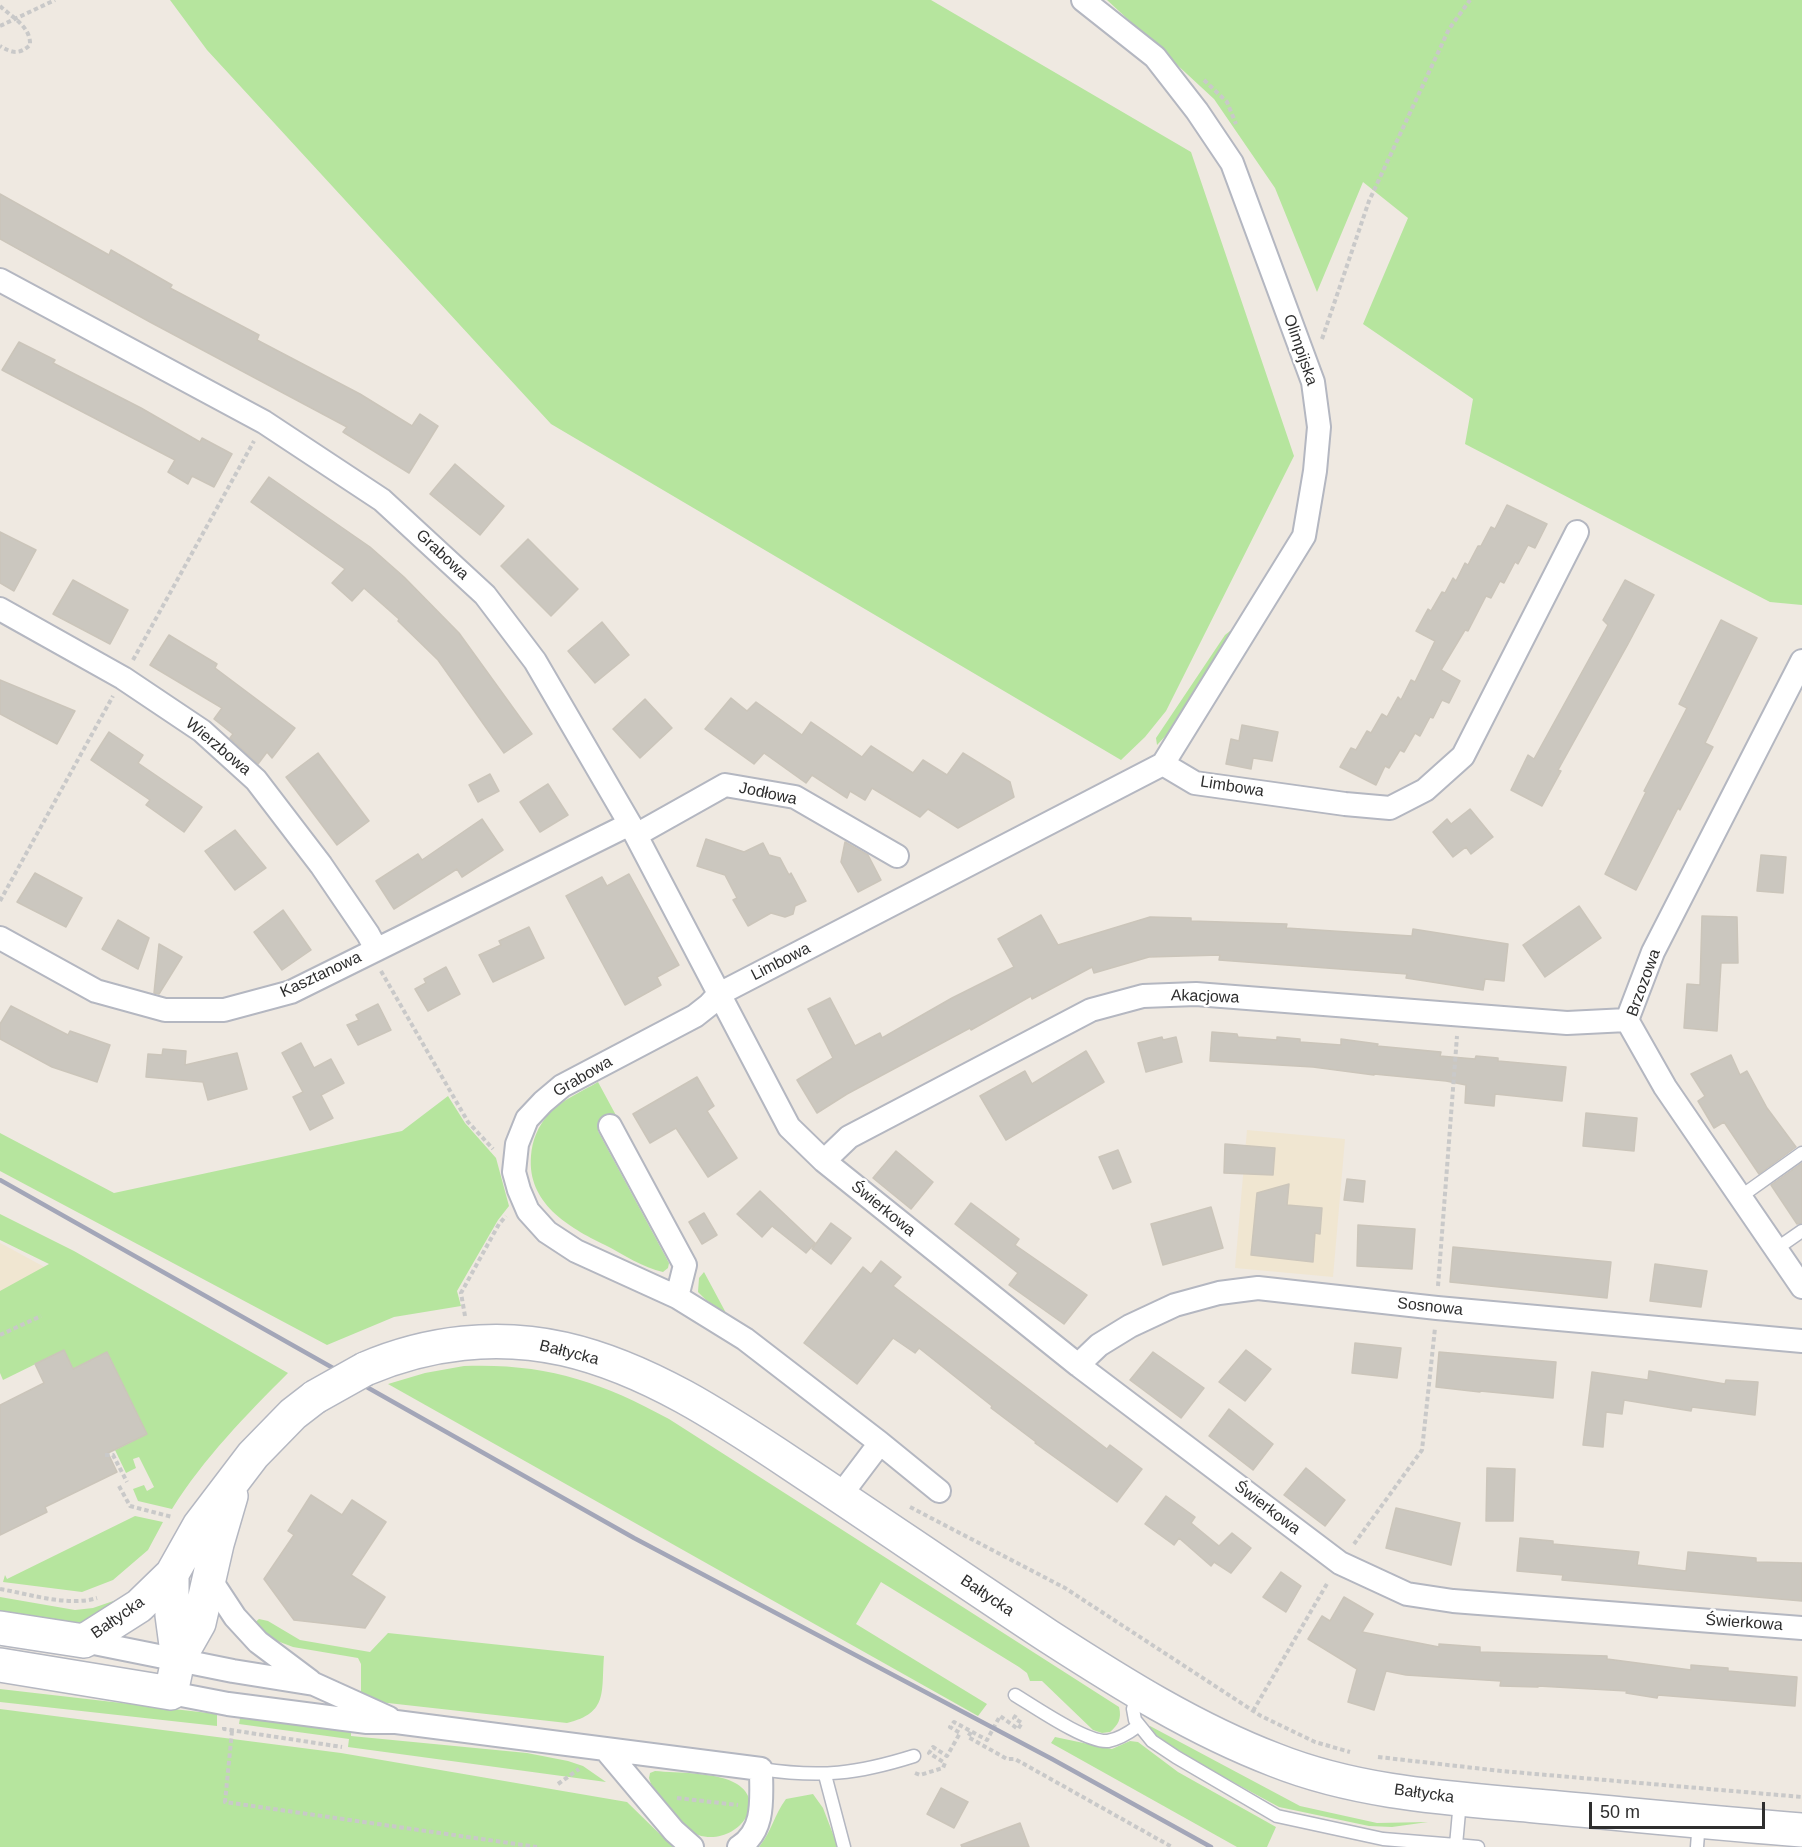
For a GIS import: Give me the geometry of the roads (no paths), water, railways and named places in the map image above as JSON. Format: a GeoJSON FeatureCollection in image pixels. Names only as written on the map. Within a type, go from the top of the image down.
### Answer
{"type":"FeatureCollection","features":[{"type":"Feature","properties":{"kind":"main road","name":"Bałtycka"},"geometry":{"type":"LineString","coordinates":[[0,1629],[84,1641],[139,1606],[172,1574],[199,1527],[273,1432],[315,1397],[365,1369],[404,1354],[465,1342],[519,1342],[582,1354],[628,1371],[701,1407],[755,1440],[986,1595],[1138,1693],[1233,1744],[1320,1776],[1400,1792],[1698,1834],[1802,1830]]}},
{"type":"Feature","properties":{"kind":"main road","name":"Bałtycka"},"geometry":{"type":"LineString","coordinates":[[0,1665],[171,1693],[178,1660],[200,1623],[217,1544],[237,1477]]}},
{"type":"Feature","properties":{"kind":"main road"},"geometry":{"type":"LineString","coordinates":[[172,1574],[172,1615],[178,1660]]}},
{"type":"Feature","properties":{"kind":"street","name":"Olimpijska"},"geometry":{"type":"LineString","coordinates":[[1083,0],[1155,57],[1197,111],[1232,163],[1313,382],[1319,427],[1315,471],[1304,536],[1163,764]]}},
{"type":"Feature","properties":{"kind":"street","name":"Grabowa"},"geometry":{"type":"LineString","coordinates":[[0,280],[264,422],[382,500],[485,595],[535,661],[633,829],[789,1127],[824,1161]]}},
{"type":"Feature","properties":{"kind":"street","name":"Limbowa"},"geometry":{"type":"LineString","coordinates":[[719,994],[1163,764],[1195,783],[1345,804],[1390,808],[1425,790],[1463,756],[1577,532]]}},
{"type":"Feature","properties":{"kind":"street","name":"Wierzbowa"},"geometry":{"type":"LineString","coordinates":[[0,609],[123,678],[210,738],[256,780],[321,865],[368,934],[374,950]]}},
{"type":"Feature","properties":{"kind":"street","name":"Brzozowa"},"geometry":{"type":"LineString","coordinates":[[1802,661],[1653,952],[1627,1020],[1665,1087],[1802,1287]]}},
{"type":"Feature","properties":{"kind":"street","name":"Jodłowa"},"geometry":{"type":"LineString","coordinates":[[633,829],[725,785],[795,797],[897,856]]}},
{"type":"Feature","properties":{"kind":"street","name":"Kasztanowa"},"geometry":{"type":"LineString","coordinates":[[0,938],[96,991],[165,1010],[224,1010],[291,992],[374,950],[633,829]]}},
{"type":"Feature","properties":{"kind":"street","name":"Grabowa"},"geometry":{"type":"LineString","coordinates":[[719,994],[695,1016],[562,1086],[527,1119],[517,1144],[514,1172],[528,1211],[547,1232],[576,1251],[676,1297],[745,1339],[939,1491]]}},
{"type":"Feature","properties":{"kind":"street","name":"Akacjowa"},"geometry":{"type":"LineString","coordinates":[[824,1161],[849,1137],[1081,1016],[1143,996],[1196,994],[1567,1023],[1627,1020]]}},
{"type":"Feature","properties":{"kind":"street"},"geometry":{"type":"LineString","coordinates":[[610,1126],[685,1265],[676,1297]]}},
{"type":"Feature","properties":{"kind":"street","name":"Świerkowa"},"geometry":{"type":"LineString","coordinates":[[824,1161],[1078,1365],[1340,1563],[1407,1594],[1453,1601],[1802,1628]]}},
{"type":"Feature","properties":{"kind":"street","name":"Sosnowa"},"geometry":{"type":"LineString","coordinates":[[1078,1365],[1099,1345],[1130,1326],[1174,1305],[1219,1293],[1258,1288],[1437,1308],[1802,1341]]}},
{"type":"Feature","properties":{"kind":"street"},"geometry":{"type":"LineString","coordinates":[[840,1496],[880,1443]]}},
{"type":"Feature","properties":{"kind":"street","name":"Bałtycka"},"geometry":{"type":"LineString","coordinates":[[210,1579],[235,1617],[258,1642],[314,1684],[396,1722]]}},
{"type":"Feature","properties":{"kind":"street","name":"Bałtycka"},"geometry":{"type":"LineString","coordinates":[[84,1641],[314,1684]]}},
{"type":"Feature","properties":{"kind":"street","name":"Bałtycka"},"geometry":{"type":"LineString","coordinates":[[171,1693],[228,1704],[367,1722],[396,1722],[762,1769]]}},
{"type":"Feature","properties":{"kind":"street"},"geometry":{"type":"LineString","coordinates":[[605,1749],[674,1831],[692,1847]]}},
{"type":"Feature","properties":{"kind":"street"},"geometry":{"type":"LineString","coordinates":[[739,1847],[754,1834],[759,1821],[762,1808],[762,1769]]}},
{"type":"Feature","properties":{"kind":"lane"},"geometry":{"type":"LineString","coordinates":[[1740,1197],[1802,1153]]}},
{"type":"Feature","properties":{"kind":"lane"},"geometry":{"type":"LineString","coordinates":[[1776,1249],[1802,1232]]}},
{"type":"Feature","properties":{"kind":"lane"},"geometry":{"type":"LineString","coordinates":[[1138,1693],[1133,1708],[1138,1726],[1152,1741],[1277,1816],[1383,1839],[1478,1847]]}},
{"type":"Feature","properties":{"kind":"lane"},"geometry":{"type":"LineString","coordinates":[[1019,1698],[1070,1727],[1100,1740],[1116,1739],[1138,1726]]}},
{"type":"Feature","properties":{"kind":"lane","name":"Bałtycka"},"geometry":{"type":"LineString","coordinates":[[762,1769],[825,1775],[860,1771],[908,1758]]}},
{"type":"Feature","properties":{"kind":"lane"},"geometry":{"type":"LineString","coordinates":[[825,1775],[844,1847]]}},
{"type":"Feature","properties":{"kind":"lane"},"geometry":{"type":"LineString","coordinates":[[1456,1845],[1457,1819],[1461,1799]]}},
{"type":"Feature","properties":{"kind":"railway"},"geometry":{"type":"LineString","coordinates":[[0,1180],[634,1538],[1052,1759],[1211,1847]]}}]}
